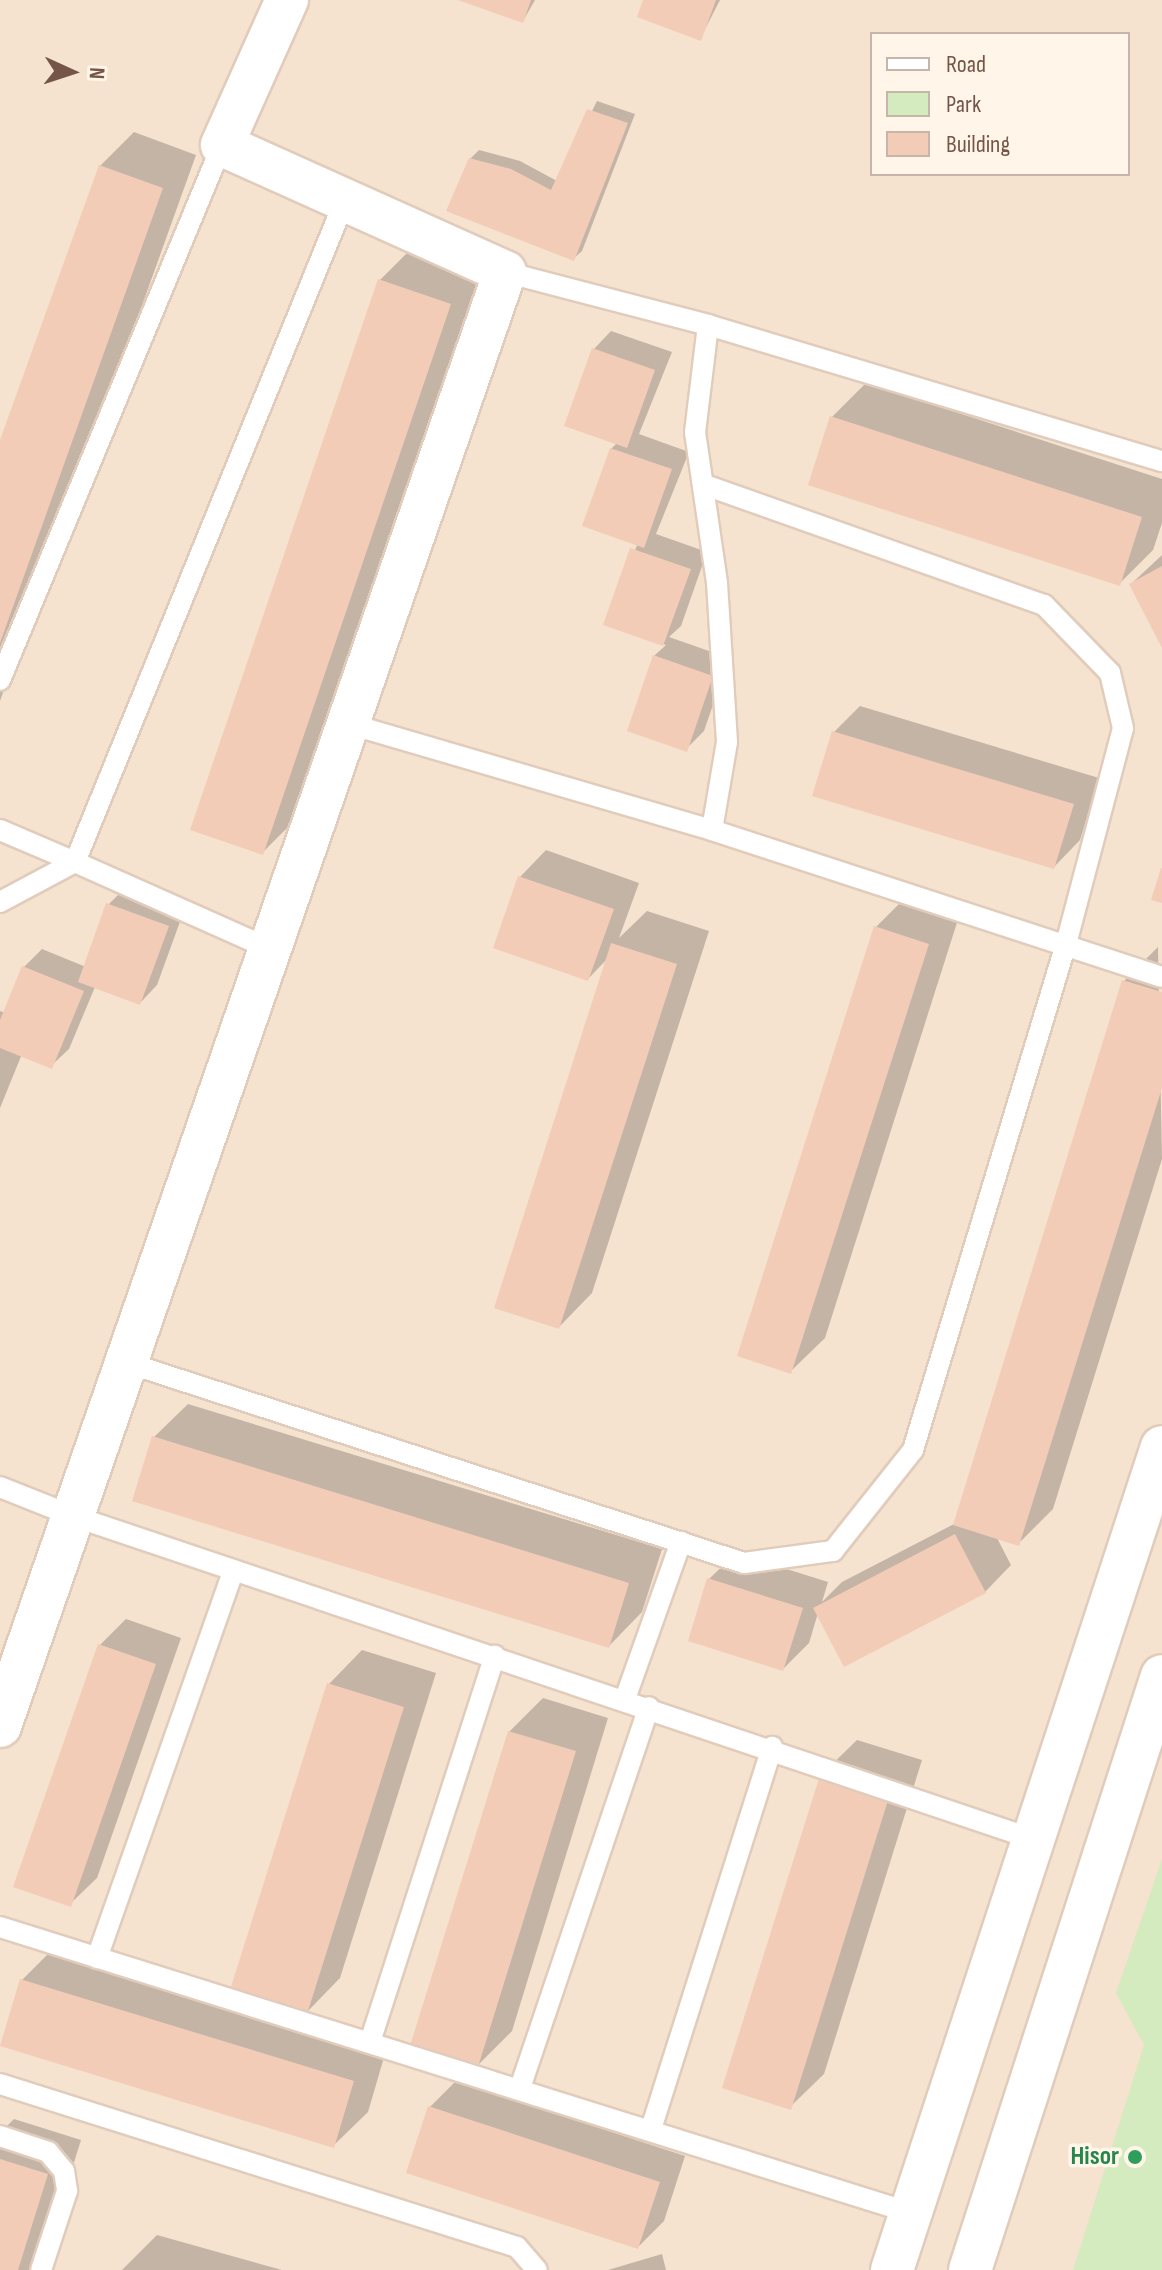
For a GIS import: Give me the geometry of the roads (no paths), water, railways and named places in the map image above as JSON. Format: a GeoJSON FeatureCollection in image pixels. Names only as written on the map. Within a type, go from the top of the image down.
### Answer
{"type":"FeatureCollection","features":[{"type":"Feature","properties":{"kind":"street"},"geometry":{"type":"LineString","coordinates":[[0,1726],[505,272],[222,145],[287,0]]}},
{"type":"Feature","properties":{"kind":"street"},"geometry":{"type":"LineString","coordinates":[[892,2270],[1162,1447]]}},
{"type":"Feature","properties":{"kind":"street"},"geometry":{"type":"LineString","coordinates":[[970,2270],[1162,1676]]}},
{"type":"Feature","properties":{"kind":"lane"},"geometry":{"type":"LineString","coordinates":[[0,680],[222,145]]}},
{"type":"Feature","properties":{"kind":"lane"},"geometry":{"type":"LineString","coordinates":[[0,902],[75,862],[345,200]]}},
{"type":"Feature","properties":{"kind":"lane"},"geometry":{"type":"LineString","coordinates":[[505,272],[708,325],[1162,461]]}},
{"type":"Feature","properties":{"kind":"lane"},"geometry":{"type":"LineString","coordinates":[[708,325],[695,432],[717,583],[727,742],[712,830]]}},
{"type":"Feature","properties":{"kind":"lane"},"geometry":{"type":"LineString","coordinates":[[125,1362],[744,1563],[833,1551],[913,1450],[1066,944],[1123,728],[1110,673],[1044,605],[703,484]]}},
{"type":"Feature","properties":{"kind":"lane"},"geometry":{"type":"LineString","coordinates":[[346,723],[712,830],[1162,977]]}},
{"type":"Feature","properties":{"kind":"lane"},"geometry":{"type":"LineString","coordinates":[[0,830],[268,948]]}},
{"type":"Feature","properties":{"kind":"lane"},"geometry":{"type":"LineString","coordinates":[[0,1487],[73,1516],[772,1747],[1033,1839]]}},
{"type":"Feature","properties":{"kind":"lane"},"geometry":{"type":"LineString","coordinates":[[625,1699],[681,1542]]}},
{"type":"Feature","properties":{"kind":"lane"},"geometry":{"type":"LineString","coordinates":[[97,1958],[234,1570]]}},
{"type":"Feature","properties":{"kind":"lane"},"geometry":{"type":"LineString","coordinates":[[370,2042],[495,1656]]}},
{"type":"Feature","properties":{"kind":"lane"},"geometry":{"type":"LineString","coordinates":[[520,2088],[649,1707]]}},
{"type":"Feature","properties":{"kind":"lane"},"geometry":{"type":"LineString","coordinates":[[651,2129],[772,1747]]}},
{"type":"Feature","properties":{"kind":"lane"},"geometry":{"type":"LineString","coordinates":[[0,1927],[911,2213]]}},
{"type":"Feature","properties":{"kind":"lane"},"geometry":{"type":"LineString","coordinates":[[0,2084],[517,2247],[537,2270]]}},
{"type":"Feature","properties":{"kind":"lane"},"geometry":{"type":"LineString","coordinates":[[0,2136],[48,2152],[64,2171],[67,2191],[41,2270]]}},
{"type":"Feature","properties":{"kind":"place","name":"Hisor"},"geometry":{"type":"Point","coordinates":[1135,2157]}}]}
